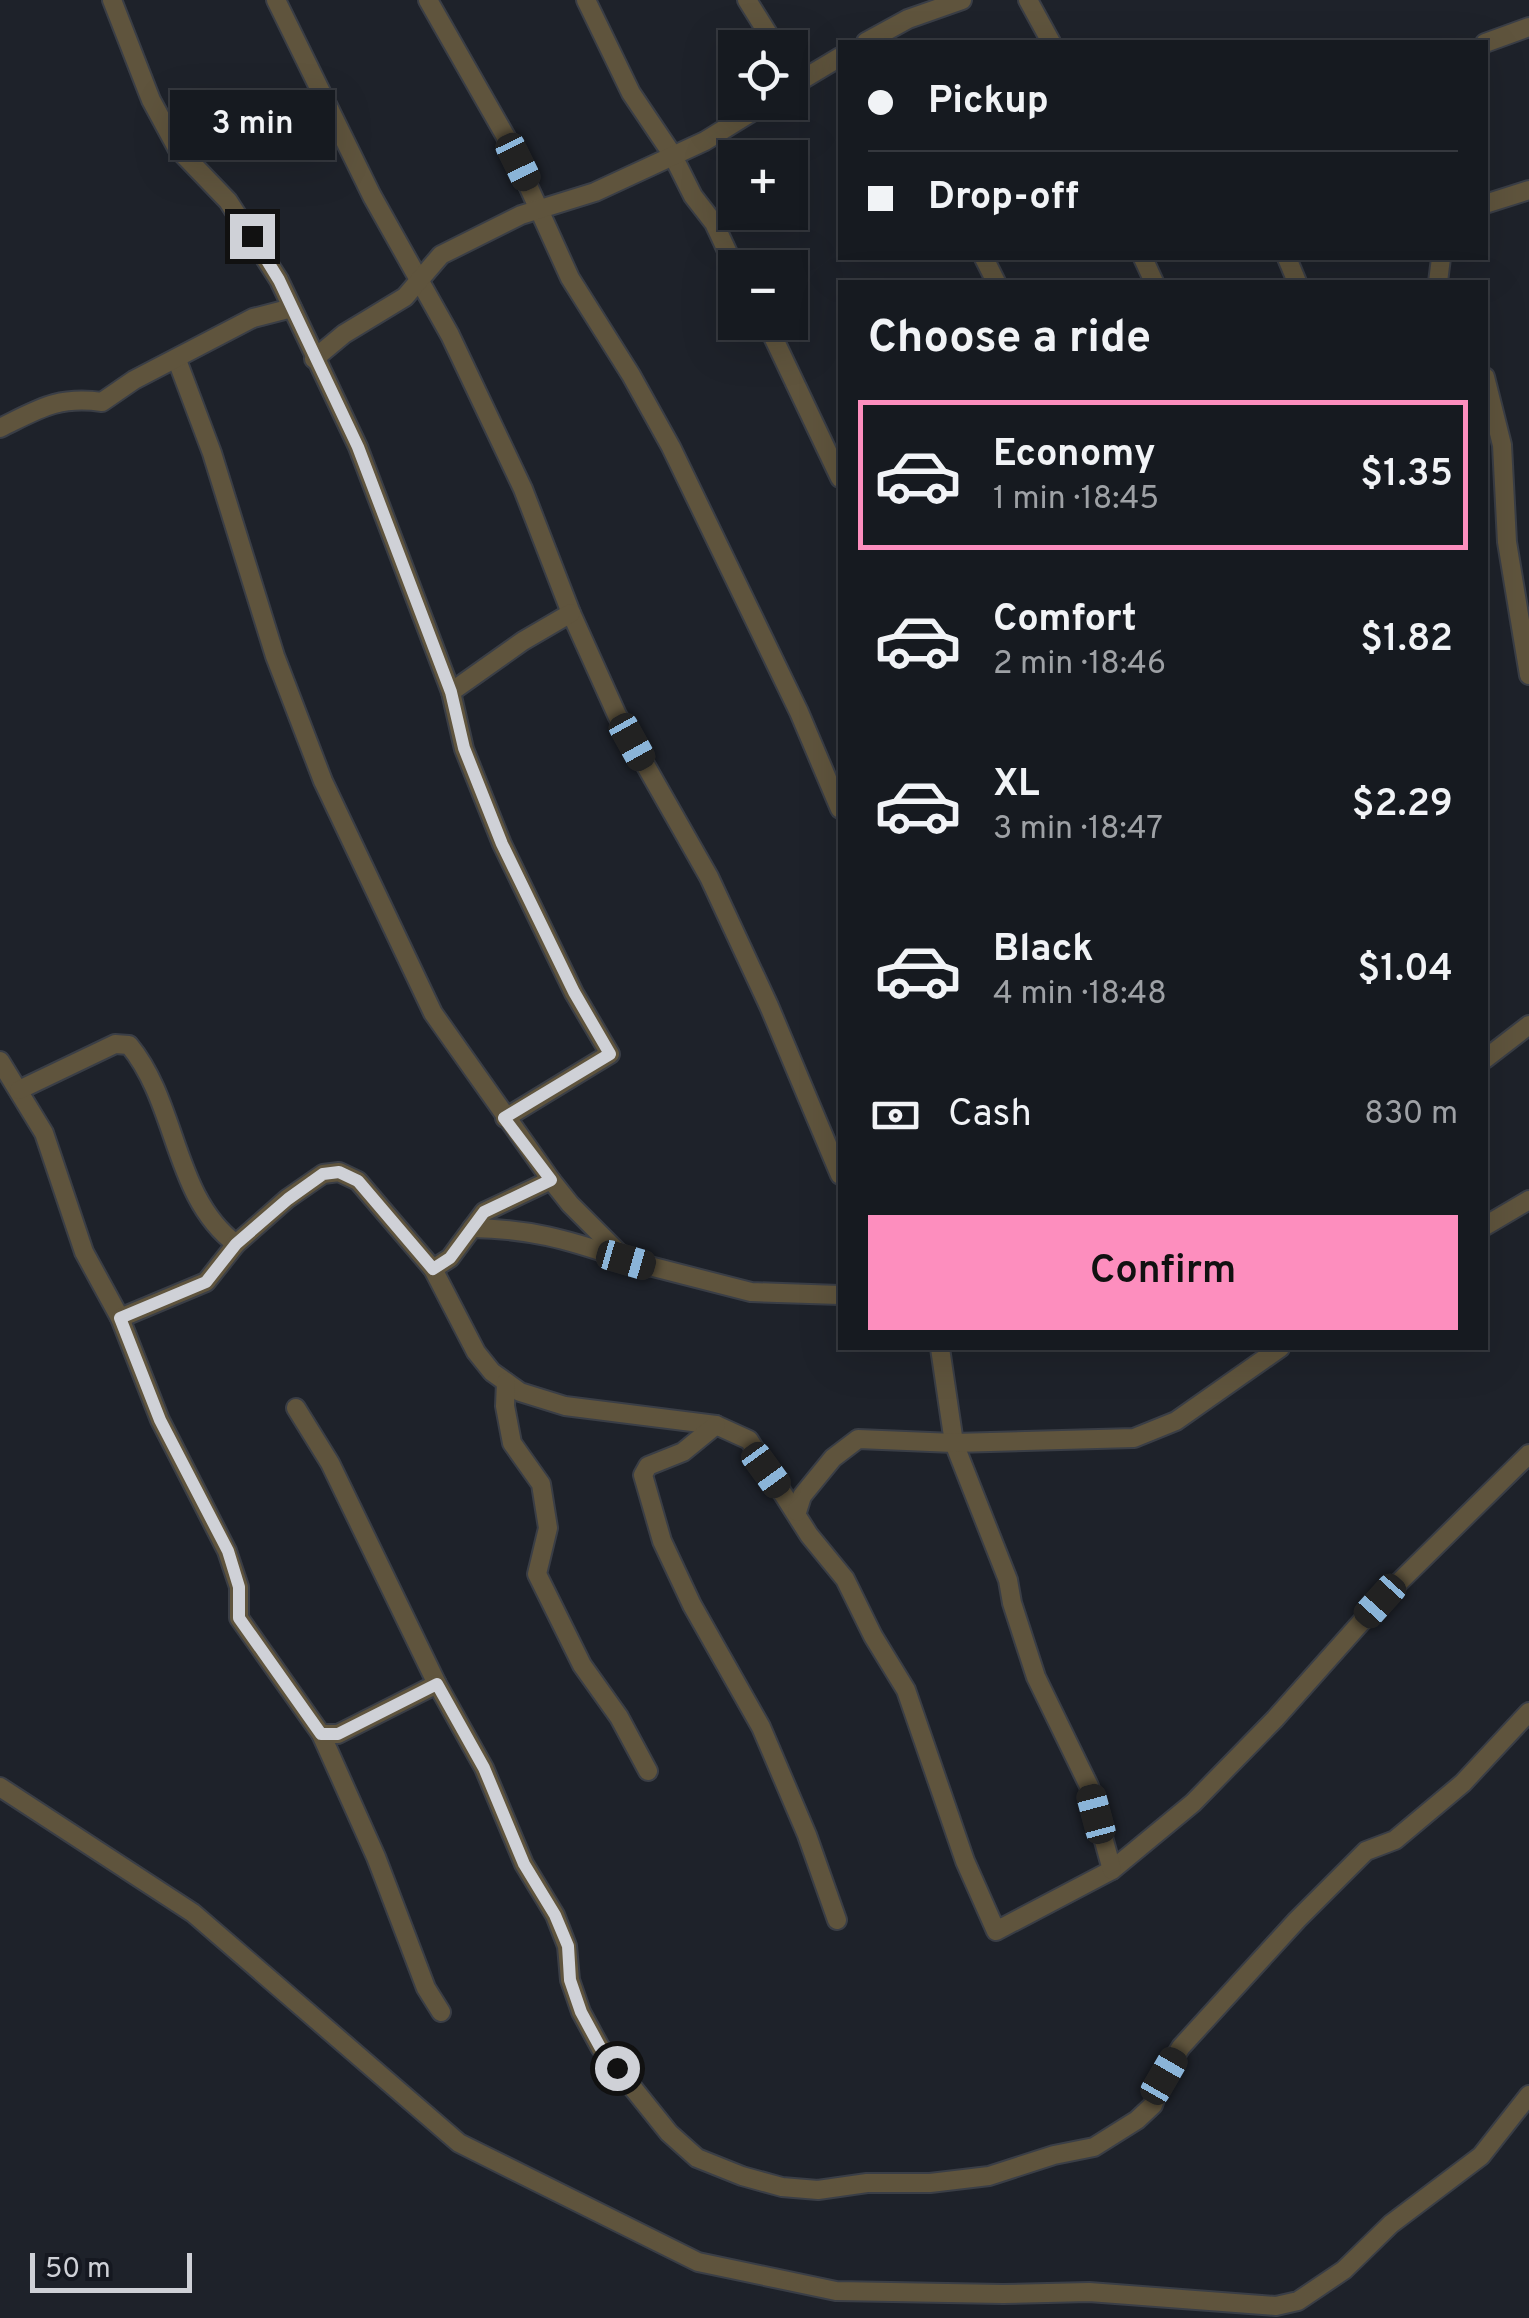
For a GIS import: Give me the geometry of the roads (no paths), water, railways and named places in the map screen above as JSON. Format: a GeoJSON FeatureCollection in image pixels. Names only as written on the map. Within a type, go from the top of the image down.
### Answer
{"type":"FeatureCollection","features":[{"type":"Feature","properties":{"kind":"street"},"geometry":{"type":"LineString","coordinates":[[112,0],[152,100],[177,148],[228,201],[279,280],[358,447],[451,692],[464,748],[502,844],[574,992],[610,1054],[504,1118]]}},
{"type":"Feature","properties":{"kind":"street"},"geometry":{"type":"LineString","coordinates":[[276,0],[372,196],[420,277],[524,489],[571,613],[617,716],[709,877],[838,1169]]}},
{"type":"Feature","properties":{"kind":"street"},"geometry":{"type":"LineString","coordinates":[[428,0],[476,80],[542,211],[570,278],[632,375],[712,528],[838,804]]}},
{"type":"Feature","properties":{"kind":"street"},"geometry":{"type":"LineString","coordinates":[[586,0],[630,93],[672,154],[727,250]]}},
{"type":"Feature","properties":{"kind":"street"},"geometry":{"type":"LineString","coordinates":[[747,0],[765,30]]}},
{"type":"Feature","properties":{"kind":"street"},"geometry":{"type":"LineString","coordinates":[[900,0],[908,20]]}},
{"type":"Feature","properties":{"kind":"street"},"geometry":{"type":"LineString","coordinates":[[878,40],[908,20],[962,0]]}},
{"type":"Feature","properties":{"kind":"street"},"geometry":{"type":"LineString","coordinates":[[1028,0],[1050,40]]}},
{"type":"Feature","properties":{"kind":"street"},"geometry":{"type":"LineString","coordinates":[[1488,42],[1529,27]]}},
{"type":"Feature","properties":{"kind":"street"},"geometry":{"type":"LineString","coordinates":[[808,71],[838,58]]}},
{"type":"Feature","properties":{"kind":"street"},"geometry":{"type":"LineString","coordinates":[[314,359],[344,334],[406,297],[442,255],[521,216],[595,192],[705,142],[740,120]]}},
{"type":"Feature","properties":{"kind":"street"},"geometry":{"type":"LineString","coordinates":[[1488,203],[1529,190]]}},
{"type":"Feature","properties":{"kind":"street"},"geometry":{"type":"LineString","coordinates":[[0,428],[42,407],[72,398],[102,402],[134,380],[253,318],[292,308]]}},
{"type":"Feature","properties":{"kind":"street"},"geometry":{"type":"LineString","coordinates":[[775,340],[838,474]]}},
{"type":"Feature","properties":{"kind":"street"},"geometry":{"type":"LineString","coordinates":[[177,360],[212,452],[275,656],[324,781],[433,1013],[551,1180],[626,1260]]}},
{"type":"Feature","properties":{"kind":"street"},"geometry":{"type":"LineString","coordinates":[[1488,389],[1502,445],[1507,542],[1529,676]]}},
{"type":"Feature","properties":{"kind":"street"},"geometry":{"type":"LineString","coordinates":[[451,692],[523,641],[571,613]]}},
{"type":"Feature","properties":{"kind":"street"},"geometry":{"type":"LineString","coordinates":[[1488,1056],[1529,1025]]}},
{"type":"Feature","properties":{"kind":"street"},"geometry":{"type":"LineString","coordinates":[[19,1090],[115,1044],[129,1045],[154,1083],[197,1198],[214,1228],[236,1244]]}},
{"type":"Feature","properties":{"kind":"street"},"geometry":{"type":"LineString","coordinates":[[0,1061],[44,1134],[84,1252],[120,1318],[160,1420],[228,1551],[239,1587],[239,1618],[321,1734],[376,1857],[426,1988],[441,2012]]}},
{"type":"Feature","properties":{"kind":"street"},"geometry":{"type":"LineString","coordinates":[[120,1318],[206,1282],[236,1244],[288,1199],[323,1174],[339,1172],[358,1181],[433,1269],[476,1352],[492,1372],[520,1392],[566,1406],[716,1425],[749,1440],[809,1535],[845,1579],[906,1690],[965,1861],[996,1931],[1112,1870],[1192,1802],[1380,1601],[1529,1454]]}},
{"type":"Feature","properties":{"kind":"street"},"geometry":{"type":"LineString","coordinates":[[433,1269],[450,1258],[484,1212],[551,1180]]}},
{"type":"Feature","properties":{"kind":"street"},"geometry":{"type":"LineString","coordinates":[[1488,1224],[1529,1200]]}},
{"type":"Feature","properties":{"kind":"street"},"geometry":{"type":"LineString","coordinates":[[558,1236],[570,1204]]}},
{"type":"Feature","properties":{"kind":"street"},"geometry":{"type":"LineString","coordinates":[[472,1228],[558,1236],[626,1260],[751,1292],[838,1296]]}},
{"type":"Feature","properties":{"kind":"street"},"geometry":{"type":"LineString","coordinates":[[940,1350],[954,1443],[1008,1580],[1036,1677],[1089,1786],[1112,1870]]}},
{"type":"Feature","properties":{"kind":"street"},"geometry":{"type":"LineString","coordinates":[[796,1512],[802,1496],[834,1458],[858,1439],[954,1443],[1134,1438],[1176,1421],[1277,1350]]}},
{"type":"Feature","properties":{"kind":"street"},"geometry":{"type":"LineString","coordinates":[[506,1382],[505,1406],[512,1443],[541,1484],[548,1528],[537,1574],[582,1665],[619,1717],[648,1771]]}},
{"type":"Feature","properties":{"kind":"street"},"geometry":{"type":"LineString","coordinates":[[296,1408],[330,1462],[437,1684],[484,1768],[524,1864],[555,1915],[568,1946],[570,1980],[581,2012],[600,2047],[669,2133],[697,2158],[755,2180],[818,2190],[866,2184],[930,2184],[989,2176],[1094,2148],[1138,2120],[1152,2104],[1181,2047],[1264,1954],[1366,1851],[1396,1840],[1463,1783],[1529,1712]]}},
{"type":"Feature","properties":{"kind":"street"},"geometry":{"type":"LineString","coordinates":[[716,1425],[683,1452],[648,1466],[643,1475],[662,1541],[692,1604],[762,1727],[837,1920]]}},
{"type":"Feature","properties":{"kind":"street"},"geometry":{"type":"LineString","coordinates":[[321,1734],[338,1734],[437,1684]]}},
{"type":"Feature","properties":{"kind":"street"},"geometry":{"type":"LineString","coordinates":[[0,1787],[193,1913],[459,2143],[698,2262],[836,2291],[1089,2292],[1278,2314],[1344,2270],[1392,2224],[1481,2156],[1529,2095]]}}]}
